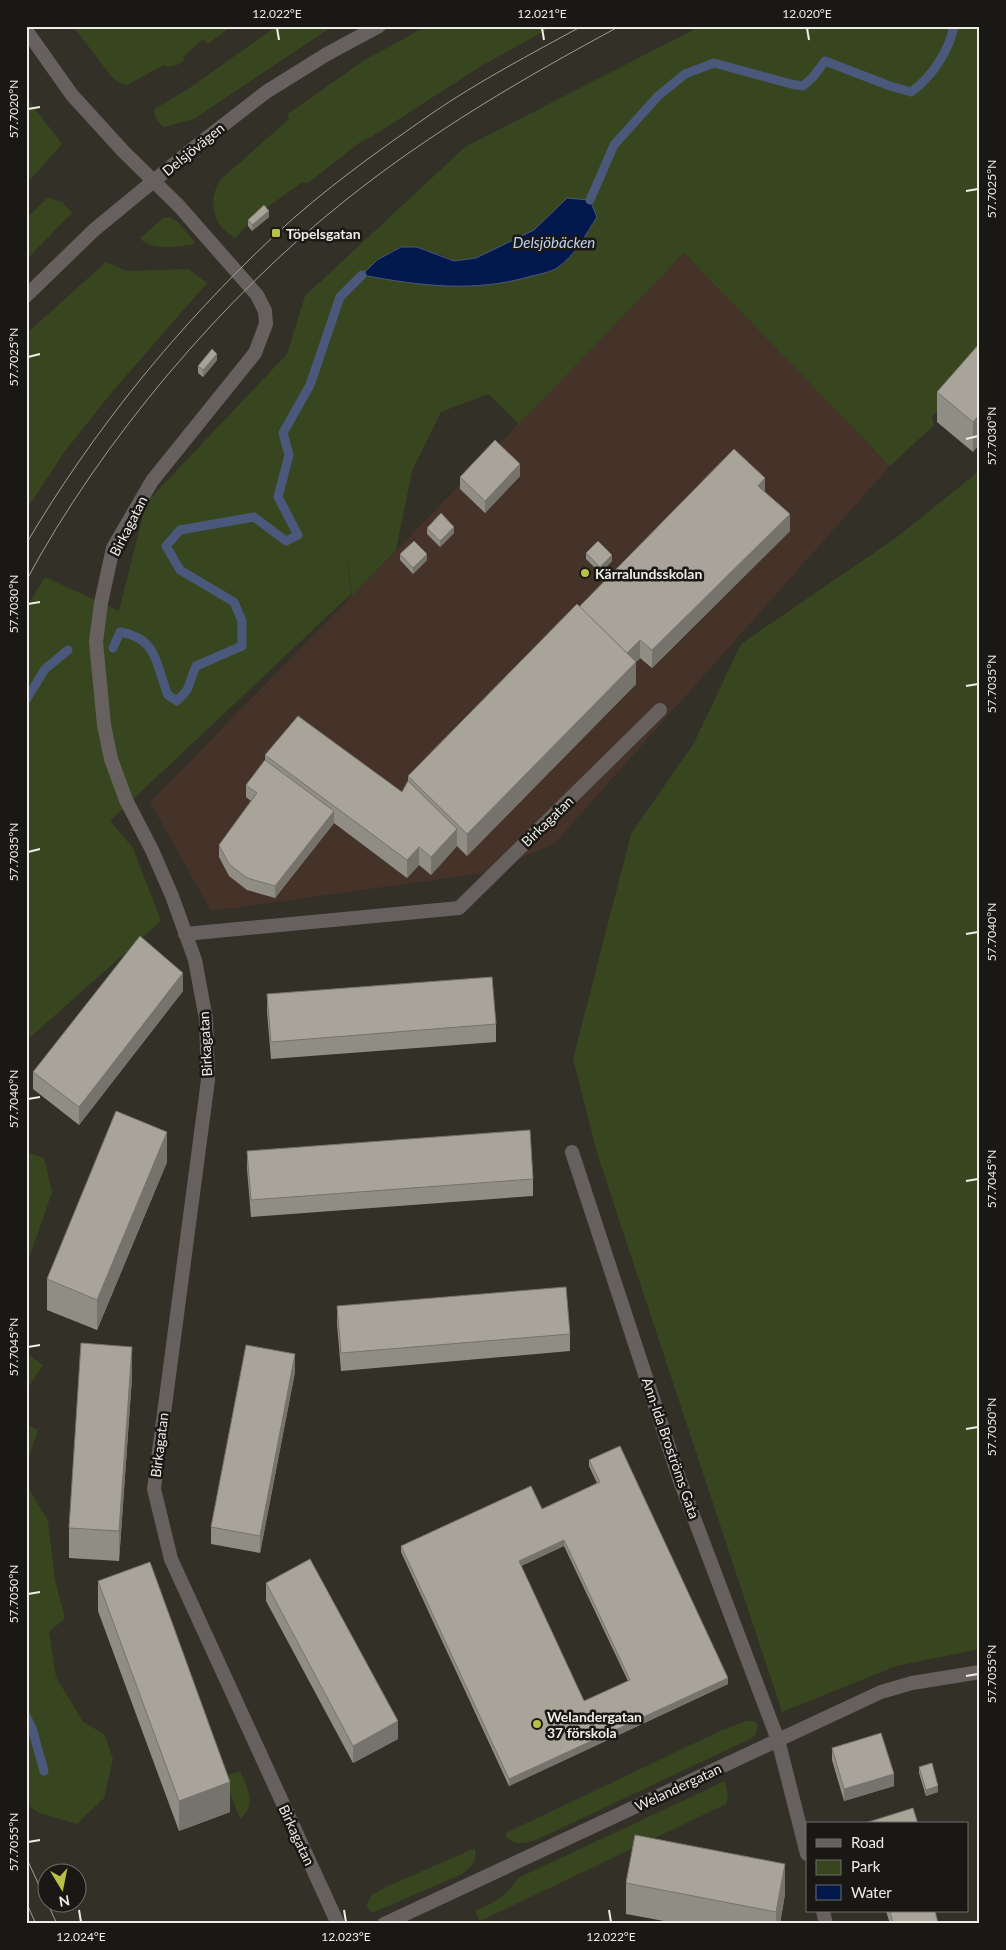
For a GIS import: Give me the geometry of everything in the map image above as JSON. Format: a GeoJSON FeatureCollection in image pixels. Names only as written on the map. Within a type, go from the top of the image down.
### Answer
{"type":"FeatureCollection","features":[{"type":"Feature","properties":{"kind":"street","name":"Delsjövägen"},"geometry":{"type":"LineString","coordinates":[[26,296],[94,230],[266,92],[379,26]]}},
{"type":"Feature","properties":{"kind":"street"},"geometry":{"type":"LineString","coordinates":[[26,30],[72,95],[153,182]]}},
{"type":"Feature","properties":{"kind":"street","name":"Birkagatan"},"geometry":{"type":"LineString","coordinates":[[153,182],[179,206],[257,295],[265,311],[266,324],[255,353],[152,481],[113,548],[101,603],[96,642],[104,725],[111,759],[126,800],[152,850],[172,896],[195,960],[206,1019],[208,1080],[154,1489],[171,1559],[338,1924]]}},
{"type":"Feature","properties":{"kind":"street","name":"Birkagatan"},"geometry":{"type":"LineString","coordinates":[[185,934],[459,908],[660,710]]}},
{"type":"Feature","properties":{"kind":"street","name":"Ann-Ida Broströms Gata"},"geometry":{"type":"LineString","coordinates":[[572,1152],[680,1481],[778,1740],[806,1850]]}},
{"type":"Feature","properties":{"kind":"street","name":"Welandergatan"},"geometry":{"type":"LineString","coordinates":[[384,1924],[881,1692],[912,1683],[980,1672]]}},
{"type":"Feature","properties":{"kind":"shaded area","name":"Kärralundsskolan"},"geometry":{"type":"Polygon","coordinates":[[[684,253],[890,466],[554,844],[485,873],[211,911],[150,802],[684,253]]]}},
{"type":"Feature","properties":{"kind":"green space"},"geometry":{"type":"Polygon","coordinates":[[[73,26],[232,26],[208,44],[203,39],[177,65],[169,67],[164,65],[127,85],[118,82],[111,76],[73,26]]]}},
{"type":"Feature","properties":{"kind":"green space"},"geometry":{"type":"Polygon","coordinates":[[[277,26],[333,26],[194,119],[164,127],[158,122],[153,110],[188,89],[277,26]]]}},
{"type":"Feature","properties":{"kind":"green space"},"geometry":{"type":"Polygon","coordinates":[[[427,26],[553,26],[481,66],[373,136],[359,143],[308,183],[301,183],[258,214],[235,238],[217,220],[213,205],[216,188],[220,180],[289,119],[288,114],[363,61],[427,26]]]}},
{"type":"Feature","properties":{"kind":"green space"},"geometry":{"type":"Polygon","coordinates":[[[701,26],[980,26],[980,362],[932,417],[934,425],[890,466],[684,253],[519,424],[488,394],[441,412],[412,471],[396,550],[352,596],[346,545],[351,594],[110,821],[133,848],[161,921],[26,1041],[26,608],[45,577],[119,611],[146,503],[287,354],[305,296],[465,147],[701,26]],[[568,198],[534,230],[476,258],[454,261],[441,254],[362,275],[572,255],[597,217],[568,198]]]}},
{"type":"Feature","properties":{"kind":"green space"},"geometry":{"type":"Polygon","coordinates":[[[26,97],[62,144],[26,184],[26,97]]]}},
{"type":"Feature","properties":{"kind":"green space"},"geometry":{"type":"Polygon","coordinates":[[[50,198],[62,202],[72,213],[26,260],[26,219],[46,199],[50,198]]]}},
{"type":"Feature","properties":{"kind":"green space"},"geometry":{"type":"Polygon","coordinates":[[[170,217],[177,221],[194,241],[194,244],[158,247],[140,238],[163,218],[170,217]]]}},
{"type":"Feature","properties":{"kind":"green space"},"geometry":{"type":"Polygon","coordinates":[[[106,262],[127,271],[188,269],[207,283],[112,392],[65,451],[26,510],[26,334],[106,262]]]}},
{"type":"Feature","properties":{"kind":"green space"},"geometry":{"type":"Polygon","coordinates":[[[978,472],[980,473],[980,1649],[896,1666],[782,1712],[598,1156],[573,1059],[631,834],[694,743],[741,644],[897,537],[978,472]]]}},
{"type":"Feature","properties":{"kind":"green space"},"geometry":{"type":"Polygon","coordinates":[[[26,1152],[44,1158],[52,1192],[26,1267],[26,1152]]]}},
{"type":"Feature","properties":{"kind":"green space"},"geometry":{"type":"Polygon","coordinates":[[[26,1353],[43,1365],[26,1391],[26,1353]]]}},
{"type":"Feature","properties":{"kind":"green space"},"geometry":{"type":"Polygon","coordinates":[[[26,1424],[38,1430],[26,1465],[26,1424]]]}},
{"type":"Feature","properties":{"kind":"green space"},"geometry":{"type":"Polygon","coordinates":[[[26,1484],[48,1521],[55,1581],[65,1618],[49,1632],[56,1677],[83,1722],[104,1734],[113,1759],[104,1798],[77,1824],[39,1813],[26,1804],[26,1484]]]}},
{"type":"Feature","properties":{"kind":"green space"},"geometry":{"type":"Polygon","coordinates":[[[746,1721],[754,1721],[758,1726],[755,1735],[750,1739],[536,1840],[517,1843],[507,1838],[506,1833],[720,1731],[746,1721]]]}},
{"type":"Feature","properties":{"kind":"green space"},"geometry":{"type":"Polygon","coordinates":[[[240,1771],[248,1790],[249,1802],[245,1814],[240,1819],[224,1777],[240,1771]]]}},
{"type":"Feature","properties":{"kind":"green space"},"geometry":{"type":"Polygon","coordinates":[[[725,1781],[728,1798],[726,1804],[480,1921],[475,1911],[500,1898],[518,1878],[725,1781]]]}},
{"type":"Feature","properties":{"kind":"green space"},"geometry":{"type":"Polygon","coordinates":[[[475,1848],[473,1863],[462,1874],[372,1913],[366,1906],[372,1895],[386,1887],[475,1848]]]}},
{"type":"Feature","properties":{"kind":"water","name":"Delsjöbäcken"},"geometry":{"type":"Polygon","coordinates":[[[567,198],[590,200],[597,217],[575,251],[552,271],[489,285],[468,286],[426,285],[362,275],[377,260],[401,247],[417,247],[454,261],[476,258],[534,230],[567,198]]]}},
{"type":"Feature","properties":{"kind":"building"},"geometry":{"type":"Polygon","coordinates":[[[264,205],[269,211],[252,225],[248,220],[264,205]]]}},
{"type":"Feature","properties":{"kind":"building"},"geometry":{"type":"Polygon","coordinates":[[[980,343],[980,414],[973,422],[937,392],[980,343]]]}},
{"type":"Feature","properties":{"kind":"building"},"geometry":{"type":"Polygon","coordinates":[[[212,349],[217,354],[203,370],[198,366],[212,349]]]}},
{"type":"Feature","properties":{"kind":"building"},"geometry":{"type":"Polygon","coordinates":[[[495,440],[520,464],[485,501],[460,477],[495,440]]]}},
{"type":"Feature","properties":{"kind":"building"},"geometry":{"type":"Polygon","coordinates":[[[734,449],[765,478],[758,486],[790,514],[652,650],[640,640],[627,653],[579,607],[734,449]]]}},
{"type":"Feature","properties":{"kind":"building"},"geometry":{"type":"Polygon","coordinates":[[[441,513],[454,527],[440,541],[427,528],[441,513]]]}},
{"type":"Feature","properties":{"kind":"building"},"geometry":{"type":"Polygon","coordinates":[[[414,541],[427,554],[413,568],[400,554],[414,541]]]}},
{"type":"Feature","properties":{"kind":"building"},"geometry":{"type":"Polygon","coordinates":[[[598,541],[612,555],[600,567],[586,553],[598,541]]]}},
{"type":"Feature","properties":{"kind":"building"},"geometry":{"type":"Polygon","coordinates":[[[577,604],[636,662],[467,834],[408,776],[577,604]]]}},
{"type":"Feature","properties":{"kind":"building"},"geometry":{"type":"Polygon","coordinates":[[[298,716],[402,792],[408,781],[457,829],[431,857],[419,847],[407,860],[265,755],[298,716]]]}},
{"type":"Feature","properties":{"kind":"building"},"geometry":{"type":"Polygon","coordinates":[[[265,760],[334,811],[275,886],[247,878],[229,864],[219,845],[257,793],[246,785],[265,760]]]}},
{"type":"Feature","properties":{"kind":"building"},"geometry":{"type":"Polygon","coordinates":[[[140,936],[183,973],[79,1107],[33,1072],[140,936]]]}},
{"type":"Feature","properties":{"kind":"building"},"geometry":{"type":"Polygon","coordinates":[[[492,977],[496,1024],[271,1042],[267,994],[492,977]]]}},
{"type":"Feature","properties":{"kind":"building"},"geometry":{"type":"Polygon","coordinates":[[[116,1111],[167,1132],[97,1300],[47,1279],[116,1111]]]}},
{"type":"Feature","properties":{"kind":"building"},"geometry":{"type":"Polygon","coordinates":[[[530,1130],[533,1179],[251,1200],[247,1151],[530,1130]]]}},
{"type":"Feature","properties":{"kind":"building"},"geometry":{"type":"Polygon","coordinates":[[[566,1287],[570,1334],[341,1353],[337,1306],[566,1287]]]}},
{"type":"Feature","properties":{"kind":"building"},"geometry":{"type":"Polygon","coordinates":[[[81,1343],[132,1347],[119,1531],[69,1528],[81,1343]]]}},
{"type":"Feature","properties":{"kind":"building"},"geometry":{"type":"Polygon","coordinates":[[[246,1345],[295,1354],[260,1536],[211,1527],[246,1345]]]}},
{"type":"Feature","properties":{"kind":"building"},"geometry":{"type":"Polygon","coordinates":[[[620,1446],[728,1678],[509,1779],[401,1546],[531,1486],[542,1509],[600,1482],[589,1460],[620,1446]],[[564,1540],[519,1561],[584,1701],[630,1680],[564,1540]]]}},
{"type":"Feature","properties":{"kind":"building"},"geometry":{"type":"Polygon","coordinates":[[[310,1559],[398,1721],[353,1746],[266,1583],[310,1559]]]}},
{"type":"Feature","properties":{"kind":"building"},"geometry":{"type":"Polygon","coordinates":[[[150,1562],[230,1782],[179,1801],[98,1581],[150,1562]]]}},
{"type":"Feature","properties":{"kind":"building"},"geometry":{"type":"Polygon","coordinates":[[[881,1733],[894,1774],[844,1789],[832,1748],[881,1733]]]}},
{"type":"Feature","properties":{"kind":"building"},"geometry":{"type":"Polygon","coordinates":[[[932,1763],[938,1786],[926,1790],[919,1767],[932,1763]]]}},
{"type":"Feature","properties":{"kind":"building"},"geometry":{"type":"Polygon","coordinates":[[[913,1808],[917,1822],[868,1822],[913,1808]]]}},
{"type":"Feature","properties":{"kind":"building"},"geometry":{"type":"Polygon","coordinates":[[[635,1835],[785,1864],[776,1912],[626,1883],[635,1835]]]}},
{"type":"Feature","properties":{"kind":"building"},"geometry":{"type":"Polygon","coordinates":[[[890,1912],[935,1912],[938,1923],[893,1924],[890,1912]]]}},
{"type":"Feature","properties":{"kind":"waterway","name":"Delsjöbäcken"},"geometry":{"type":"LineString","coordinates":[[590,200],[614,145],[658,96],[685,74],[714,63],[803,86],[813,77],[825,61],[911,92],[926,79],[939,63],[948,45],[954,26]]}},
{"type":"Feature","properties":{"kind":"waterway","name":"Delsjöbäcken"},"geometry":{"type":"LineString","coordinates":[[113,648],[120,632],[133,635],[142,640],[154,654],[168,695],[177,701],[187,690],[196,666],[242,646],[242,621],[234,602],[180,570],[166,546],[180,530],[254,517],[286,541],[298,535],[278,497],[289,455],[283,433],[310,385],[340,297],[362,275]]}},
{"type":"Feature","properties":{"kind":"waterway","name":"Delsjöbäcken"},"geometry":{"type":"LineString","coordinates":[[26,700],[45,669],[68,650]]}},
{"type":"Feature","properties":{"kind":"waterway","name":"Delsjöbäcken"},"geometry":{"type":"LineString","coordinates":[[26,1716],[32,1728],[44,1771]]}},
{"type":"Feature","properties":{"kind":"tram line"},"geometry":{"type":"LineString","coordinates":[[26,544],[80,460],[140,380],[205,306],[293,218],[371,157],[449,102],[524,57],[582,26]]}},
{"type":"Feature","properties":{"kind":"tram line"},"geometry":{"type":"LineString","coordinates":[[26,581],[56,528],[90,476],[128,424],[168,374],[255,280],[347,199],[445,128],[514,85],[620,26]]}},
{"type":"Feature","properties":{"kind":"tram line"},"geometry":{"type":"LineString","coordinates":[[26,1857],[57,1924]]}},
{"type":"Feature","properties":{"kind":"tram line"},"geometry":{"type":"LineString","coordinates":[[26,1902],[36,1924]]}},
{"type":"Feature","properties":{"kind":"place","name":"Töpelsgatan"},"geometry":{"type":"Point","coordinates":[276,233]}},
{"type":"Feature","properties":{"kind":"place","name":"Kärralundsskolan"},"geometry":{"type":"Point","coordinates":[585,573]}},
{"type":"Feature","properties":{"kind":"place","name":"Welandergatan 37 förskola"},"geometry":{"type":"Point","coordinates":[537,1724]}}]}
